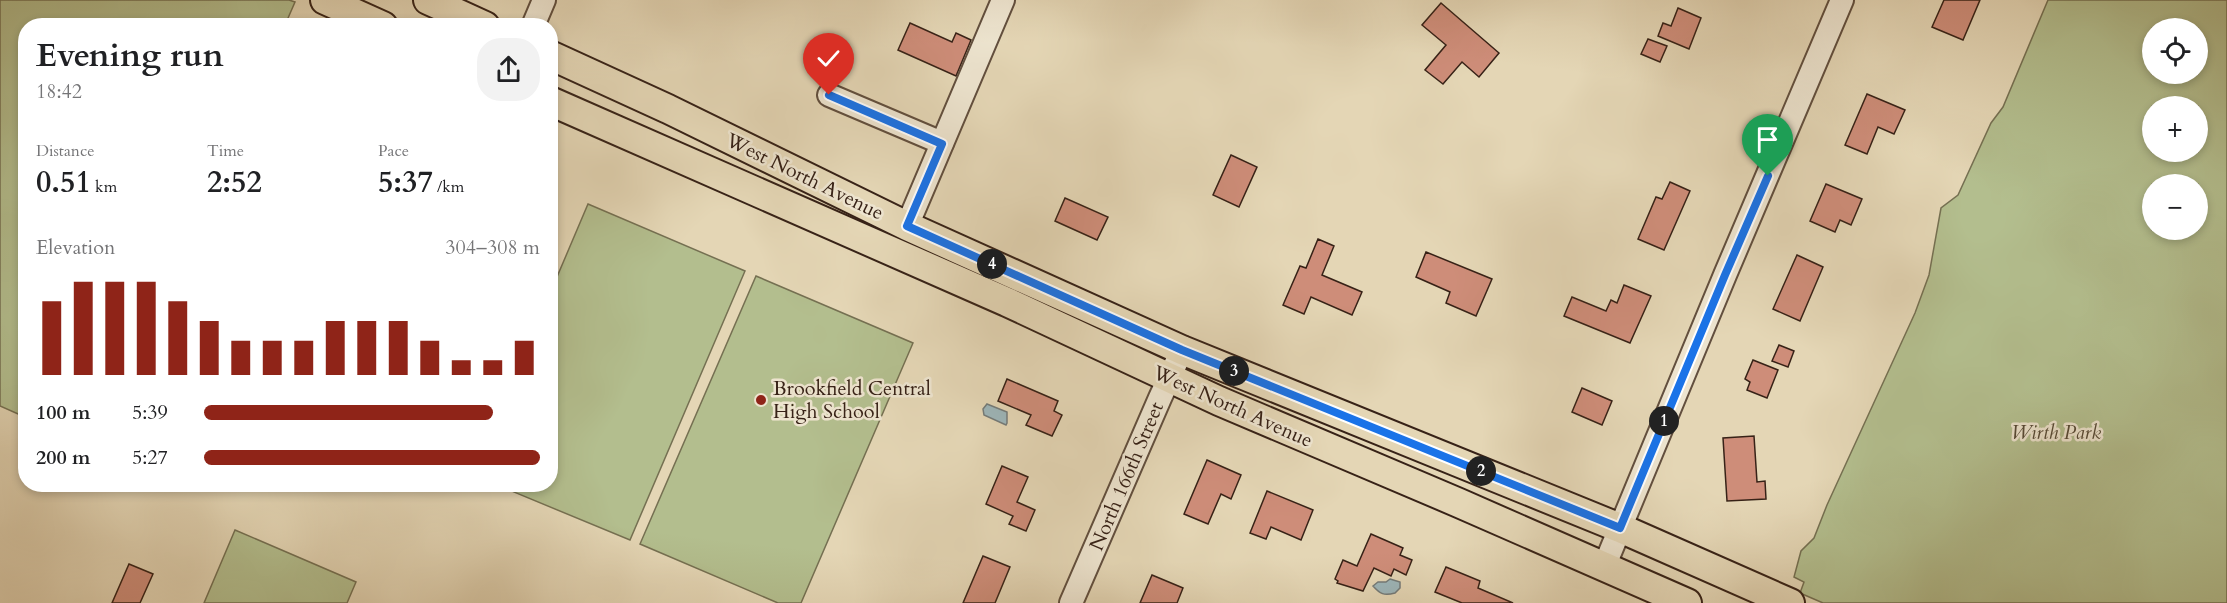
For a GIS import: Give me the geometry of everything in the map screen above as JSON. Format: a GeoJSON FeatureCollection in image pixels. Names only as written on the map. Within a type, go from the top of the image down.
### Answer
{"type":"FeatureCollection","features":[{"type":"Feature","properties":{"kind":"main road"},"geometry":{"type":"LineString","coordinates":[[325,0],[364,18]]}},
{"type":"Feature","properties":{"kind":"main road"},"geometry":{"type":"LineString","coordinates":[[428,0],[467,18]]}},
{"type":"Feature","properties":{"kind":"main road","name":"West North Avenue"},"geometry":{"type":"LineString","coordinates":[[558,59],[668,109],[907,226],[1182,350],[1620,528],[1790,603]]}},
{"type":"Feature","properties":{"kind":"main road","name":"West North Avenue"},"geometry":{"type":"LineString","coordinates":[[558,105],[1007,302],[1169,379],[1687,603]]}},
{"type":"Feature","properties":{"kind":"street"},"geometry":{"type":"LineString","coordinates":[[536,18],[544,0]]}},
{"type":"Feature","properties":{"kind":"street"},"geometry":{"type":"LineString","coordinates":[[907,226],[1003,0]]}},
{"type":"Feature","properties":{"kind":"street"},"geometry":{"type":"LineString","coordinates":[[1604,567],[1842,0]]}},
{"type":"Feature","properties":{"kind":"street"},"geometry":{"type":"LineString","coordinates":[[829,95],[942,144]]}},
{"type":"Feature","properties":{"kind":"street","name":"North 166th Street"},"geometry":{"type":"LineString","coordinates":[[1071,603],[1182,350]]}},
{"type":"Feature","properties":{"kind":"green space"},"geometry":{"type":"Polygon","coordinates":[[[0,0],[289,0],[295,2],[288,18],[18,18],[18,414],[0,406],[0,0]]]}},
{"type":"Feature","properties":{"kind":"green space","name":"Wirth Park"},"geometry":{"type":"Polygon","coordinates":[[[2048,0],[2227,0],[2227,603],[1823,603],[1800,593],[1804,582],[1794,577],[1801,551],[1814,538],[1915,313],[1929,275],[1941,208],[1958,195],[1991,123],[2003,107],[2048,0]]]}},
{"type":"Feature","properties":{"kind":"green space"},"geometry":{"type":"Polygon","coordinates":[[[588,204],[745,271],[630,540],[514,492],[558,492],[558,275],[588,204]]]}},
{"type":"Feature","properties":{"kind":"green space"},"geometry":{"type":"Polygon","coordinates":[[[756,276],[913,343],[801,603],[778,603],[640,544],[756,276]]]}},
{"type":"Feature","properties":{"kind":"green space"},"geometry":{"type":"Polygon","coordinates":[[[235,530],[356,582],[347,603],[204,603],[235,530]]]}},
{"type":"Feature","properties":{"kind":"water"},"geometry":{"type":"Polygon","coordinates":[[[987,404],[1007,412],[1006,425],[984,415],[983,409],[987,404]]]}},
{"type":"Feature","properties":{"kind":"water"},"geometry":{"type":"Polygon","coordinates":[[[1390,579],[1400,582],[1400,588],[1395,593],[1382,594],[1373,586],[1378,582],[1386,582],[1390,579]]]}},
{"type":"Feature","properties":{"kind":"building"},"geometry":{"type":"Polygon","coordinates":[[[1944,0],[1980,0],[1963,40],[1932,27],[1944,0]]]}},
{"type":"Feature","properties":{"kind":"building"},"geometry":{"type":"Polygon","coordinates":[[[1441,3],[1499,53],[1479,77],[1462,62],[1443,84],[1425,70],[1446,45],[1422,25],[1441,3]]]}},
{"type":"Feature","properties":{"kind":"building"},"geometry":{"type":"Polygon","coordinates":[[[1678,8],[1701,18],[1689,49],[1658,36],[1663,23],[1671,26],[1678,8]]]}},
{"type":"Feature","properties":{"kind":"building"},"geometry":{"type":"Polygon","coordinates":[[[910,23],[952,42],[956,33],[971,40],[956,76],[898,50],[910,23]]]}},
{"type":"Feature","properties":{"kind":"building"},"geometry":{"type":"Polygon","coordinates":[[[1648,39],[1667,46],[1660,62],[1641,54],[1648,39]]]}},
{"type":"Feature","properties":{"kind":"building"},"geometry":{"type":"Polygon","coordinates":[[[1867,94],[1905,110],[1894,134],[1878,127],[1867,154],[1845,145],[1867,94]]]}},
{"type":"Feature","properties":{"kind":"building"},"geometry":{"type":"Polygon","coordinates":[[[1231,155],[1257,167],[1239,207],[1213,195],[1231,155]]]}},
{"type":"Feature","properties":{"kind":"building"},"geometry":{"type":"Polygon","coordinates":[[[1670,182],[1690,191],[1664,250],[1638,239],[1656,197],[1662,199],[1670,182]]]}},
{"type":"Feature","properties":{"kind":"building"},"geometry":{"type":"Polygon","coordinates":[[[1826,184],[1862,199],[1851,225],[1840,220],[1835,232],[1810,221],[1826,184]]]}},
{"type":"Feature","properties":{"kind":"building"},"geometry":{"type":"Polygon","coordinates":[[[1065,198],[1108,217],[1097,240],[1055,221],[1065,198]]]}},
{"type":"Feature","properties":{"kind":"building"},"geometry":{"type":"Polygon","coordinates":[[[1318,239],[1334,246],[1322,275],[1362,292],[1352,315],[1311,297],[1304,314],[1283,305],[1300,266],[1306,268],[1318,239]]]}},
{"type":"Feature","properties":{"kind":"building"},"geometry":{"type":"Polygon","coordinates":[[[1426,252],[1492,279],[1476,316],[1446,303],[1450,292],[1416,277],[1426,252]]]}},
{"type":"Feature","properties":{"kind":"building"},"geometry":{"type":"Polygon","coordinates":[[[1797,255],[1823,267],[1800,321],[1773,309],[1797,255]]]}},
{"type":"Feature","properties":{"kind":"building"},"geometry":{"type":"Polygon","coordinates":[[[1624,285],[1651,296],[1630,343],[1564,316],[1572,297],[1606,311],[1611,300],[1617,303],[1624,285]]]}},
{"type":"Feature","properties":{"kind":"building"},"geometry":{"type":"Polygon","coordinates":[[[1779,345],[1794,351],[1788,367],[1772,361],[1779,345]]]}},
{"type":"Feature","properties":{"kind":"building"},"geometry":{"type":"Polygon","coordinates":[[[1753,360],[1778,370],[1767,398],[1747,390],[1750,382],[1745,379],[1753,360]]]}},
{"type":"Feature","properties":{"kind":"building"},"geometry":{"type":"Polygon","coordinates":[[[1007,379],[1058,401],[1054,411],[1062,415],[1052,436],[1026,425],[1031,415],[998,401],[1007,379]]]}},
{"type":"Feature","properties":{"kind":"building"},"geometry":{"type":"Polygon","coordinates":[[[1582,388],[1612,401],[1602,425],[1572,412],[1582,388]]]}},
{"type":"Feature","properties":{"kind":"building"},"geometry":{"type":"Polygon","coordinates":[[[1754,436],[1757,482],[1765,481],[1766,499],[1727,501],[1723,438],[1754,436]]]}},
{"type":"Feature","properties":{"kind":"building"},"geometry":{"type":"Polygon","coordinates":[[[1207,460],[1241,475],[1231,499],[1221,494],[1208,524],[1184,514],[1207,460]]]}},
{"type":"Feature","properties":{"kind":"building"},"geometry":{"type":"Polygon","coordinates":[[[1002,466],[1028,477],[1017,502],[1035,510],[1026,531],[1009,524],[1013,516],[986,504],[1002,466]]]}},
{"type":"Feature","properties":{"kind":"building"},"geometry":{"type":"Polygon","coordinates":[[[1267,491],[1313,510],[1301,540],[1271,527],[1266,539],[1250,533],[1267,491]]]}},
{"type":"Feature","properties":{"kind":"building"},"geometry":{"type":"Polygon","coordinates":[[[1371,534],[1403,548],[1400,555],[1412,560],[1406,575],[1394,569],[1391,576],[1374,568],[1363,591],[1337,583],[1335,579],[1343,560],[1357,566],[1371,534]]]}},
{"type":"Feature","properties":{"kind":"building"},"geometry":{"type":"Polygon","coordinates":[[[983,556],[1010,567],[995,603],[963,603],[983,556]]]}},
{"type":"Feature","properties":{"kind":"building"},"geometry":{"type":"Polygon","coordinates":[[[129,564],[153,574],[140,603],[112,603],[129,564]]]}},
{"type":"Feature","properties":{"kind":"building"},"geometry":{"type":"Polygon","coordinates":[[[1446,567],[1480,581],[1478,588],[1513,603],[1462,603],[1435,592],[1446,567]]]}},
{"type":"Feature","properties":{"kind":"building"},"geometry":{"type":"Polygon","coordinates":[[[1152,575],[1183,588],[1177,603],[1140,603],[1152,575]]]}},
{"type":"Feature","properties":{"kind":"place","name":"Brookfield Central High School"},"geometry":{"type":"Point","coordinates":[761,400]}},
{"type":"Feature","properties":{"kind":"route"},"geometry":{"type":"LineString","coordinates":[[829,95],[942,144],[907,226],[1182,350],[1620,528],[1768,176]]}}]}
